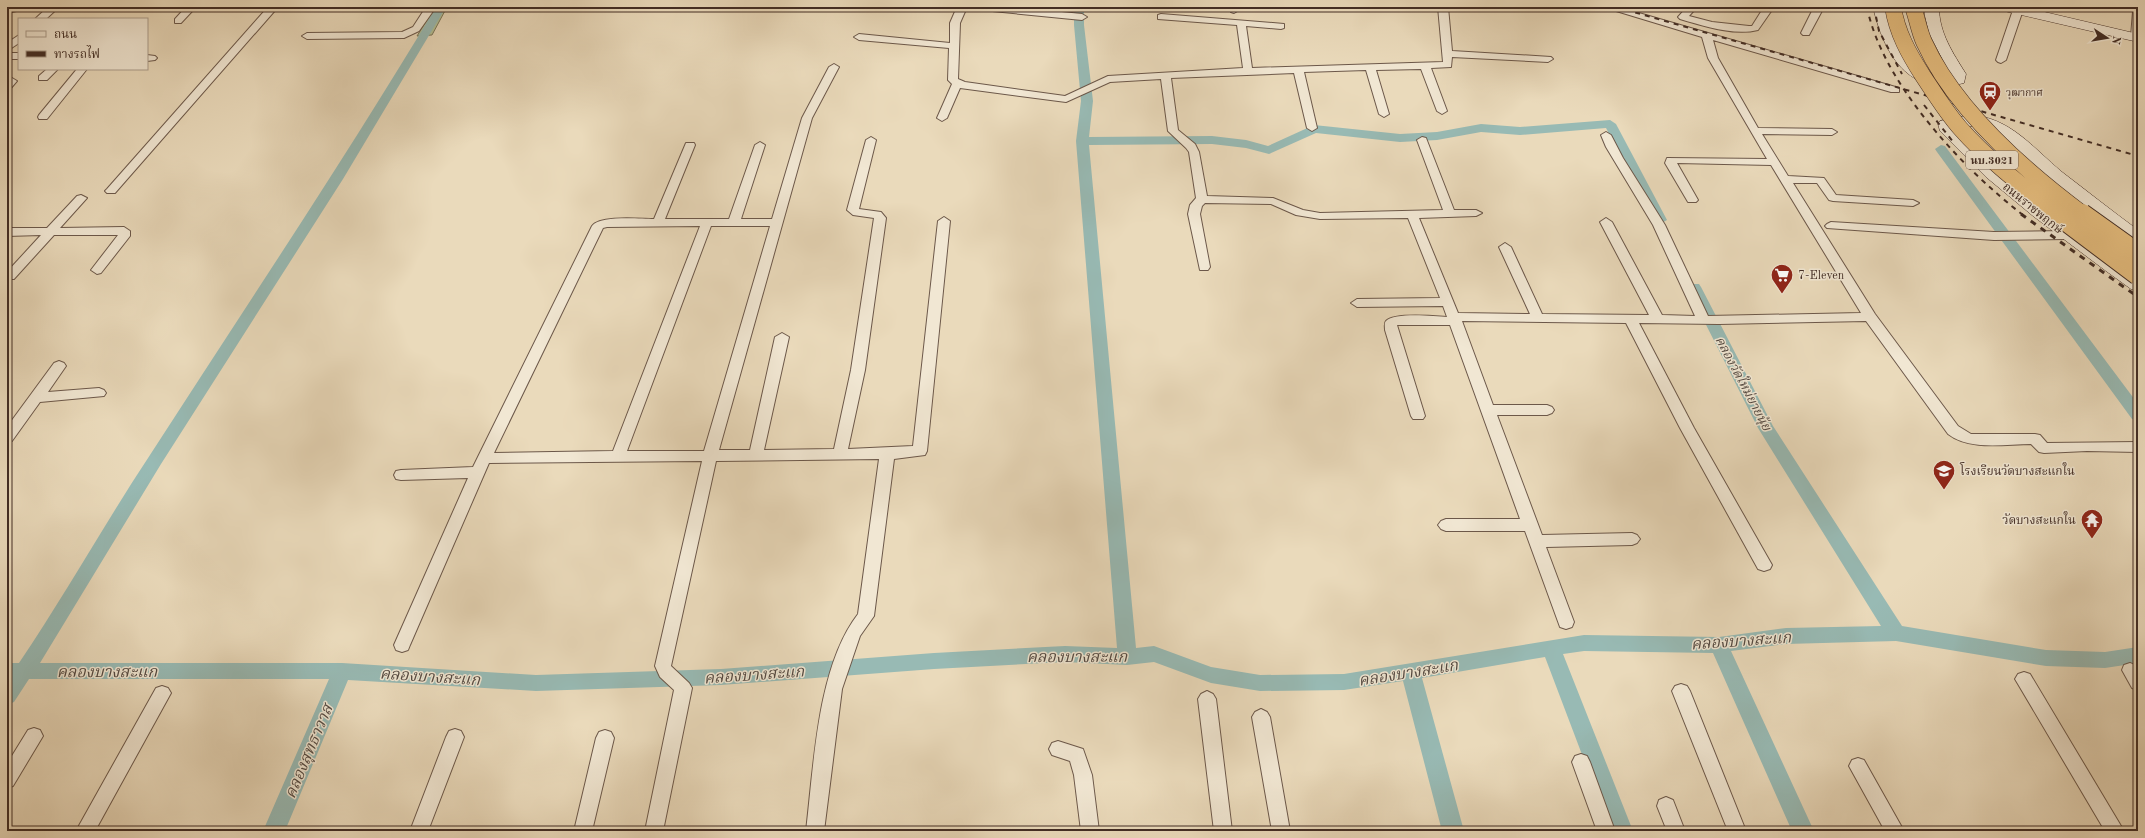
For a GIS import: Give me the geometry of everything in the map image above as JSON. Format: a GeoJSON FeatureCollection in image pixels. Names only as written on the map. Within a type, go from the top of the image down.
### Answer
{"type":"FeatureCollection","features":[{"type":"Feature","properties":{"kind":"main road"},"geometry":{"type":"LineString","coordinates":[[1880,7],[1883,23],[1890,39],[1908,69],[1921,78],[1935,82],[1946,83],[1959,80],[1959,74],[1937,36],[1931,18],[1932,7]]}},
{"type":"Feature","properties":{"kind":"main road","name":"ถนนราชพฤกษ์"},"geometry":{"type":"LineString","coordinates":[[1893,7],[1894,19],[1903,43],[1925,80],[1959,127],[1985,154],[2015,180],[2074,228],[2138,275]]}},
{"type":"Feature","properties":{"kind":"main road","name":"นบ.3021"},"geometry":{"type":"LineString","coordinates":[[1913,7],[1916,24],[1928,51],[1947,82],[1977,119],[2017,160],[2070,204],[2138,254]]}},
{"type":"Feature","properties":{"kind":"main road"},"geometry":{"type":"LineString","coordinates":[[2014,8],[2137,38]]}},
{"type":"Feature","properties":{"kind":"main road","name":"ถนนราชพฤกษ์"},"geometry":{"type":"LineString","coordinates":[[2138,238],[2044,165],[2004,130],[1992,124],[1976,120],[1954,121],[1946,124],[1948,131],[1993,176],[2066,235],[2138,285]]}},
{"type":"Feature","properties":{"kind":"street"},"geometry":{"type":"LineString","coordinates":[[7,10],[21,7]]}},
{"type":"Feature","properties":{"kind":"street"},"geometry":{"type":"LineString","coordinates":[[41,18],[54,7]]}},
{"type":"Feature","properties":{"kind":"street"},"geometry":{"type":"LineString","coordinates":[[178,21],[191,7]]}},
{"type":"Feature","properties":{"kind":"street"},"geometry":{"type":"LineString","coordinates":[[111,191],[273,7]]}},
{"type":"Feature","properties":{"kind":"street"},"geometry":{"type":"LineString","coordinates":[[307,36],[404,35],[416,30],[431,7]]}},
{"type":"Feature","properties":{"kind":"street"},"geometry":{"type":"LineString","coordinates":[[962,7],[955,23],[953,80],[960,84],[1066,99],[1108,79],[1248,71],[1425,67],[1448,65],[1443,7]]}},
{"type":"Feature","properties":{"kind":"street"},"geometry":{"type":"LineString","coordinates":[[982,7],[1082,17]]}},
{"type":"Feature","properties":{"kind":"street"},"geometry":{"type":"LineString","coordinates":[[1608,7],[1707,37],[1895,90]]}},
{"type":"Feature","properties":{"kind":"street"},"geometry":{"type":"LineString","coordinates":[[1692,7],[1683,17],[1711,25],[1750,29],[1755,28],[1769,7]]}},
{"type":"Feature","properties":{"kind":"street"},"geometry":{"type":"LineString","coordinates":[[1806,33],[1819,7]]}},
{"type":"Feature","properties":{"kind":"street"},"geometry":{"type":"LineString","coordinates":[[2001,60],[2014,8]]}},
{"type":"Feature","properties":{"kind":"street"},"geometry":{"type":"LineString","coordinates":[[2137,38],[2138,11]]}},
{"type":"Feature","properties":{"kind":"street"},"geometry":{"type":"LineString","coordinates":[[1160,17],[1281,26]]}},
{"type":"Feature","properties":{"kind":"street"},"geometry":{"type":"LineString","coordinates":[[1241,24],[1248,71]]}},
{"type":"Feature","properties":{"kind":"street"},"geometry":{"type":"LineString","coordinates":[[859,37],[954,46]]}},
{"type":"Feature","properties":{"kind":"street"},"geometry":{"type":"LineString","coordinates":[[1707,37],[1713,58],[1755,131],[1870,317],[1953,430],[1962,436],[1971,439],[2035,439],[2044,448],[2087,446],[2138,447]]}},
{"type":"Feature","properties":{"kind":"street"},"geometry":{"type":"LineString","coordinates":[[7,48],[18,39]]}},
{"type":"Feature","properties":{"kind":"street"},"geometry":{"type":"LineString","coordinates":[[1447,54],[1548,59]]}},
{"type":"Feature","properties":{"kind":"street"},"geometry":{"type":"LineString","coordinates":[[7,56],[18,56]]}},
{"type":"Feature","properties":{"kind":"street"},"geometry":{"type":"LineString","coordinates":[[654,831],[683,688],[666,672],[662,666],[672,616],[710,456],[808,118],[821,89],[834,67]]}},
{"type":"Feature","properties":{"kind":"street"},"geometry":{"type":"LineString","coordinates":[[1425,67],[1442,112]]}},
{"type":"Feature","properties":{"kind":"street"},"geometry":{"type":"LineString","coordinates":[[1370,68],[1384,114]]}},
{"type":"Feature","properties":{"kind":"street"},"geometry":{"type":"LineString","coordinates":[[43,78],[52,70]]}},
{"type":"Feature","properties":{"kind":"street"},"geometry":{"type":"LineString","coordinates":[[43,117],[81,70]]}},
{"type":"Feature","properties":{"kind":"street"},"geometry":{"type":"LineString","coordinates":[[1298,70],[1312,128]]}},
{"type":"Feature","properties":{"kind":"street"},"geometry":{"type":"LineString","coordinates":[[1166,75],[1172,126],[1181,139],[1194,152],[1202,200]]}},
{"type":"Feature","properties":{"kind":"street"},"geometry":{"type":"LineString","coordinates":[[942,118],[960,84]]}},
{"type":"Feature","properties":{"kind":"street"},"geometry":{"type":"LineString","coordinates":[[1755,131],[1832,132]]}},
{"type":"Feature","properties":{"kind":"street"},"geometry":{"type":"LineString","coordinates":[[1606,134],[1614,155],[1640,192],[1710,320]]}},
{"type":"Feature","properties":{"kind":"street"},"geometry":{"type":"LineString","coordinates":[[840,454],[858,370],[880,218],[877,214],[857,213],[853,210],[871,140]]}},
{"type":"Feature","properties":{"kind":"street"},"geometry":{"type":"LineString","coordinates":[[1422,140],[1450,214]]}},
{"type":"Feature","properties":{"kind":"street"},"geometry":{"type":"LineString","coordinates":[[658,223],[690,145]]}},
{"type":"Feature","properties":{"kind":"street"},"geometry":{"type":"LineString","coordinates":[[734,222],[760,145]]}},
{"type":"Feature","properties":{"kind":"street"},"geometry":{"type":"LineString","coordinates":[[1692,200],[1671,163],[1672,160],[1774,162]]}},
{"type":"Feature","properties":{"kind":"street"},"geometry":{"type":"LineString","coordinates":[[1784,179],[1820,180],[1833,198],[1913,204]]}},
{"type":"Feature","properties":{"kind":"street"},"geometry":{"type":"LineString","coordinates":[[10,276],[81,198]]}},
{"type":"Feature","properties":{"kind":"street"},"geometry":{"type":"LineString","coordinates":[[1204,267],[1194,214],[1196,205],[1202,200],[1272,201],[1309,215],[1413,216],[1476,213]]}},
{"type":"Feature","properties":{"kind":"street"},"geometry":{"type":"LineString","coordinates":[[1413,216],[1448,302],[1566,622]]}},
{"type":"Feature","properties":{"kind":"street"},"geometry":{"type":"LineString","coordinates":[[484,458],[887,454],[918,452],[920,448],[944,221]]}},
{"type":"Feature","properties":{"kind":"street"},"geometry":{"type":"LineString","coordinates":[[618,457],[707,222]]}},
{"type":"Feature","properties":{"kind":"street"},"geometry":{"type":"LineString","coordinates":[[402,645],[484,458],[598,226],[606,223],[778,222]]}},
{"type":"Feature","properties":{"kind":"street"},"geometry":{"type":"LineString","coordinates":[[1606,222],[1658,319]]}},
{"type":"Feature","properties":{"kind":"street"},"geometry":{"type":"LineString","coordinates":[[1831,226],[1994,236],[2066,235]]}},
{"type":"Feature","properties":{"kind":"street"},"geometry":{"type":"LineString","coordinates":[[7,232],[124,231],[124,236],[97,270]]}},
{"type":"Feature","properties":{"kind":"street"},"geometry":{"type":"LineString","coordinates":[[1505,247],[1538,318]]}},
{"type":"Feature","properties":{"kind":"street"},"geometry":{"type":"LineString","coordinates":[[1357,303],[1448,302]]}},
{"type":"Feature","properties":{"kind":"street"},"geometry":{"type":"LineString","coordinates":[[1418,416],[1391,330],[1391,323],[1397,320],[1538,318],[1710,320],[1870,317]]}},
{"type":"Feature","properties":{"kind":"street"},"geometry":{"type":"LineString","coordinates":[[1630,319],[1687,428],[1764,565]]}},
{"type":"Feature","properties":{"kind":"street"},"geometry":{"type":"LineString","coordinates":[[756,455],[782,337]]}},
{"type":"Feature","properties":{"kind":"street"},"geometry":{"type":"LineString","coordinates":[[7,437],[59,366]]}},
{"type":"Feature","properties":{"kind":"street"},"geometry":{"type":"LineString","coordinates":[[37,397],[99,393]]}},
{"type":"Feature","properties":{"kind":"street"},"geometry":{"type":"LineString","coordinates":[[1488,410],[1547,410]]}},
{"type":"Feature","properties":{"kind":"street"},"geometry":{"type":"LineString","coordinates":[[815,831],[838,674],[852,633],[866,616],[887,454]]}},
{"type":"Feature","properties":{"kind":"street"},"geometry":{"type":"LineString","coordinates":[[402,475],[478,472]]}},
{"type":"Feature","properties":{"kind":"street"},"geometry":{"type":"LineString","coordinates":[[1446,525],[1530,525]]}},
{"type":"Feature","properties":{"kind":"street"},"geometry":{"type":"LineString","coordinates":[[1536,541],[1632,538]]}},
{"type":"Feature","properties":{"kind":"street"},"geometry":{"type":"LineString","coordinates":[[2024,679],[2115,831]]}},
{"type":"Feature","properties":{"kind":"street"},"geometry":{"type":"LineString","coordinates":[[1681,691],[1736,831]]}},
{"type":"Feature","properties":{"kind":"street"},"geometry":{"type":"LineString","coordinates":[[85,831],[162,693]]}},
{"type":"Feature","properties":{"kind":"street"},"geometry":{"type":"LineString","coordinates":[[1207,699],[1223,831]]}},
{"type":"Feature","properties":{"kind":"street"},"geometry":{"type":"LineString","coordinates":[[1261,717],[1281,831]]}},
{"type":"Feature","properties":{"kind":"street"},"geometry":{"type":"LineString","coordinates":[[7,780],[34,736]]}},
{"type":"Feature","properties":{"kind":"street"},"geometry":{"type":"LineString","coordinates":[[419,831],[455,737]]}},
{"type":"Feature","properties":{"kind":"street"},"geometry":{"type":"LineString","coordinates":[[583,831],[605,738]]}},
{"type":"Feature","properties":{"kind":"street"},"geometry":{"type":"LineString","coordinates":[[1058,749],[1077,755],[1083,775],[1090,831]]}},
{"type":"Feature","properties":{"kind":"street"},"geometry":{"type":"LineString","coordinates":[[1581,762],[1606,831]]}},
{"type":"Feature","properties":{"kind":"street"},"geometry":{"type":"LineString","coordinates":[[1858,766],[1895,831]]}},
{"type":"Feature","properties":{"kind":"street"},"geometry":{"type":"LineString","coordinates":[[1666,806],[1676,831]]}},
{"type":"Feature","properties":{"kind":"green space"},"geometry":{"type":"Polygon","coordinates":[[[435,7],[447,7],[432,35],[417,36],[435,7]]]}},
{"type":"Feature","properties":{"kind":"waterway"},"geometry":{"type":"LineString","coordinates":[[24,671],[155,460],[372,122],[441,7]]}},
{"type":"Feature","properties":{"kind":"waterway"},"geometry":{"type":"LineString","coordinates":[[1079,7],[1079,25],[1087,101],[1082,141]]}},
{"type":"Feature","properties":{"kind":"waterway"},"geometry":{"type":"LineString","coordinates":[[1082,141],[1212,140],[1246,144],[1269,150],[1314,129],[1400,138],[1437,136],[1481,128],[1520,131],[1610,124],[1660,220]]}},
{"type":"Feature","properties":{"kind":"waterway"},"geometry":{"type":"LineString","coordinates":[[1082,141],[1113,481],[1127,657]]}},
{"type":"Feature","properties":{"kind":"waterway"},"geometry":{"type":"LineString","coordinates":[[1941,149],[2138,415]]}},
{"type":"Feature","properties":{"kind":"waterway","name":"คลองวัดใหม่ยายนุ้ย"},"geometry":{"type":"LineString","coordinates":[[1694,287],[1766,428],[1896,633]]}},
{"type":"Feature","properties":{"kind":"waterway","name":"คลองบางสะแก"},"geometry":{"type":"LineString","coordinates":[[1719,645],[1786,636],[1896,633]]}},
{"type":"Feature","properties":{"kind":"waterway","name":"คลองบางสะแก"},"geometry":{"type":"LineString","coordinates":[[1896,633],[2046,658],[2105,660],[2138,655]]}},
{"type":"Feature","properties":{"kind":"waterway","name":"คลองบางสะแก"},"geometry":{"type":"LineString","coordinates":[[1551,648],[1584,643],[1719,645]]}},
{"type":"Feature","properties":{"kind":"waterway"},"geometry":{"type":"LineString","coordinates":[[1719,645],[1803,831]]}},
{"type":"Feature","properties":{"kind":"waterway","name":"คลองบางสะแก"},"geometry":{"type":"LineString","coordinates":[[1410,671],[1551,648]]}},
{"type":"Feature","properties":{"kind":"waterway"},"geometry":{"type":"LineString","coordinates":[[1551,648],[1622,831]]}},
{"type":"Feature","properties":{"kind":"waterway","name":"คลองบางสะแก"},"geometry":{"type":"LineString","coordinates":[[342,671],[536,683],[721,677],[934,661],[1065,654],[1127,657]]}},
{"type":"Feature","properties":{"kind":"waterway","name":"คลองบางสะแก"},"geometry":{"type":"LineString","coordinates":[[1127,657],[1154,654],[1211,675],[1260,683],[1344,682],[1410,671]]}},
{"type":"Feature","properties":{"kind":"waterway","name":"คลองบางสะแก"},"geometry":{"type":"LineString","coordinates":[[7,671],[24,671]]}},
{"type":"Feature","properties":{"kind":"waterway"},"geometry":{"type":"LineString","coordinates":[[7,696],[24,671]]}},
{"type":"Feature","properties":{"kind":"waterway","name":"คลองบางสะแก"},"geometry":{"type":"LineString","coordinates":[[24,671],[342,671]]}},
{"type":"Feature","properties":{"kind":"waterway","name":"คลองสุทธาวาส"},"geometry":{"type":"LineString","coordinates":[[274,831],[342,671]]}},
{"type":"Feature","properties":{"kind":"waterway"},"geometry":{"type":"LineString","coordinates":[[1410,671],[1453,831]]}},
{"type":"Feature","properties":{"kind":"railway"},"geometry":{"type":"LineString","coordinates":[[1616,7],[1904,89]]}},
{"type":"Feature","properties":{"kind":"railway"},"geometry":{"type":"LineString","coordinates":[[1867,7],[1876,36],[1889,65],[1904,89]]}},
{"type":"Feature","properties":{"kind":"railway"},"geometry":{"type":"LineString","coordinates":[[1874,7],[1879,31],[1902,74]]}},
{"type":"Feature","properties":{"kind":"railway"},"geometry":{"type":"LineString","coordinates":[[1904,89],[2138,156]]}},
{"type":"Feature","properties":{"kind":"railway"},"geometry":{"type":"LineString","coordinates":[[1904,89],[1928,122],[1951,149],[1975,174],[2023,215]]}},
{"type":"Feature","properties":{"kind":"railway"},"geometry":{"type":"LineString","coordinates":[[1924,105],[1954,143]]}},
{"type":"Feature","properties":{"kind":"railway"},"geometry":{"type":"LineString","coordinates":[[2021,214],[2138,297]]}},
{"type":"Feature","properties":{"kind":"place","name":"วุฒากาศ"},"geometry":{"type":"Point","coordinates":[1990,112]}},
{"type":"Feature","properties":{"kind":"place","name":"7-Eleven"},"geometry":{"type":"Point","coordinates":[1782,294]}},
{"type":"Feature","properties":{"kind":"place","name":"โรงเรียนวัดบางสะแกใน"},"geometry":{"type":"Point","coordinates":[1944,490]}},
{"type":"Feature","properties":{"kind":"place","name":"วัดบางสะแกใน"},"geometry":{"type":"Point","coordinates":[2092,540]}}]}
